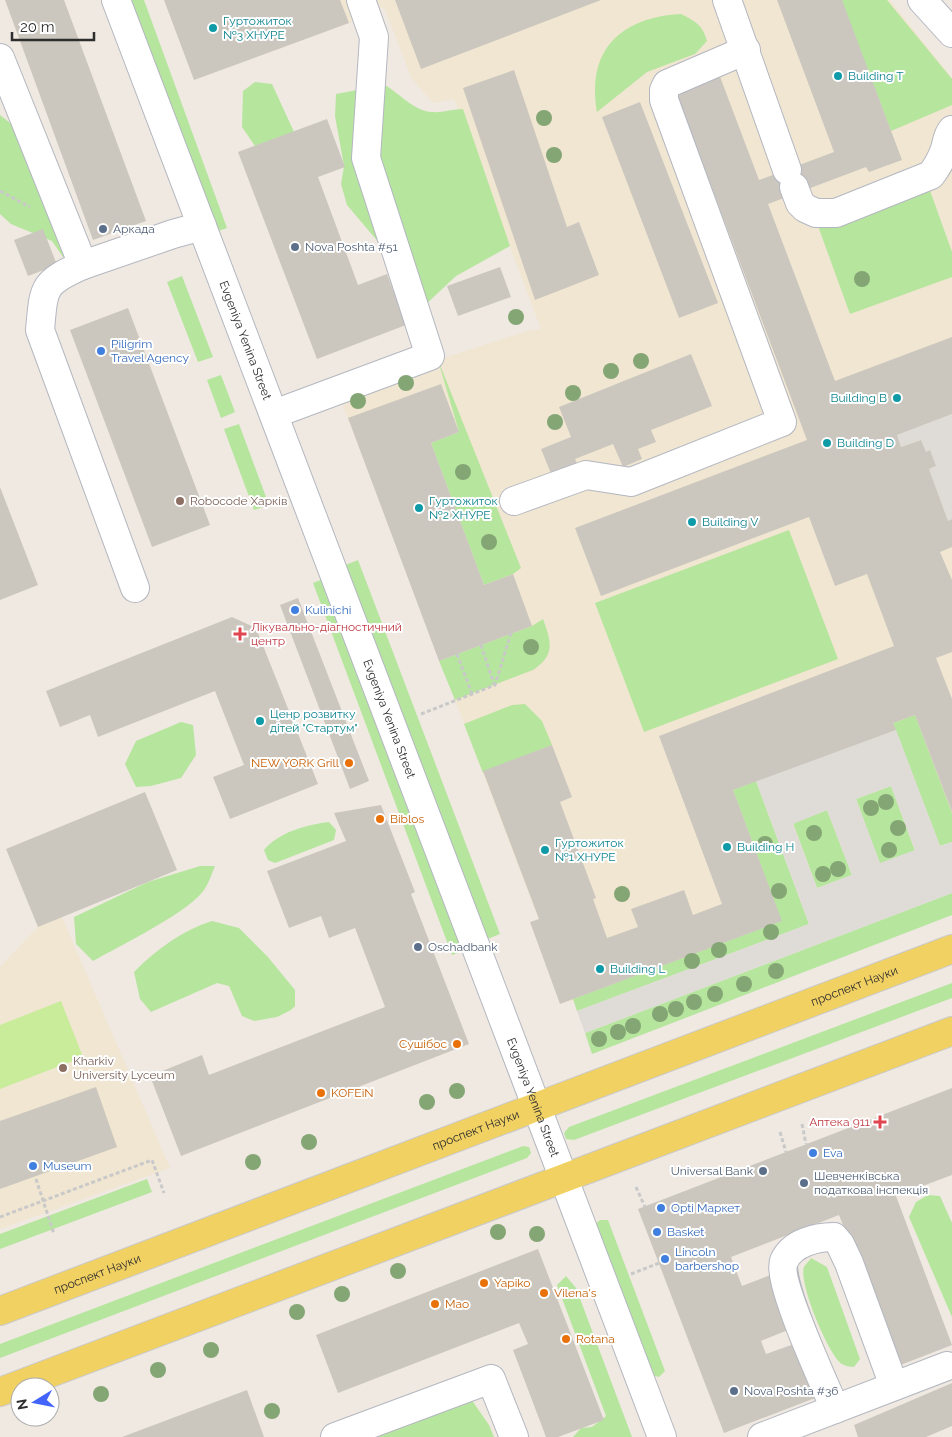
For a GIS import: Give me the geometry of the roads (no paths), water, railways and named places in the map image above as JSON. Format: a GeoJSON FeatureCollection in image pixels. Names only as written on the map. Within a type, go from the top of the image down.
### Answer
{"type":"FeatureCollection","features":[{"type":"Feature","properties":{"kind":"main road","name":"проспект Науки"},"geometry":{"type":"LineString","coordinates":[[0,1311],[952,949]]}},
{"type":"Feature","properties":{"kind":"main road"},"geometry":{"type":"LineString","coordinates":[[0,1392],[952,1031]]}},
{"type":"Feature","properties":{"kind":"street","name":"Evgeniya Yenina Street"},"geometry":{"type":"LineString","coordinates":[[116,0],[478,957],[662,1437]]}},
{"type":"Feature","properties":{"kind":"street"},"geometry":{"type":"LineString","coordinates":[[274,414],[430,356],[366,158],[374,37],[362,0]]}},
{"type":"Feature","properties":{"kind":"street"},"geometry":{"type":"LineString","coordinates":[[727,0],[800,203],[806,208],[816,213],[836,213],[931,175],[938,164],[945,149],[948,135],[952,130]]}},
{"type":"Feature","properties":{"kind":"street"},"geometry":{"type":"LineString","coordinates":[[922,0],[952,33]]}},
{"type":"Feature","properties":{"kind":"street"},"geometry":{"type":"LineString","coordinates":[[514,501],[586,475],[631,482],[782,422],[664,100],[664,90],[667,84],[746,50]]}},
{"type":"Feature","properties":{"kind":"street"},"geometry":{"type":"LineString","coordinates":[[0,58],[83,265]]}},
{"type":"Feature","properties":{"kind":"street"},"geometry":{"type":"LineString","coordinates":[[135,588],[40,330],[43,295],[56,277],[83,265],[202,226]]}},
{"type":"Feature","properties":{"kind":"street"},"geometry":{"type":"LineString","coordinates":[[835,1409],[789,1296],[782,1272],[784,1260],[806,1241],[834,1237],[840,1244],[849,1262],[894,1386]]}},
{"type":"Feature","properties":{"kind":"street"},"geometry":{"type":"LineString","coordinates":[[762,1437],[947,1366]]}},
{"type":"Feature","properties":{"kind":"street"},"geometry":{"type":"LineString","coordinates":[[335,1437],[491,1379],[514,1437]]}},
{"type":"Feature","properties":{"kind":"place","name":"Гуртожиток №3 ХНУРЕ"},"geometry":{"type":"Point","coordinates":[213,28]}},
{"type":"Feature","properties":{"kind":"place","name":"Building T"},"geometry":{"type":"Point","coordinates":[838,76]}},
{"type":"Feature","properties":{"kind":"place","name":"Аркада"},"geometry":{"type":"Point","coordinates":[103,229]}},
{"type":"Feature","properties":{"kind":"place","name":"Nova Poshta #51"},"geometry":{"type":"Point","coordinates":[295,247]}},
{"type":"Feature","properties":{"kind":"place","name":"Piligrim Travel Agency"},"geometry":{"type":"Point","coordinates":[101,351]}},
{"type":"Feature","properties":{"kind":"place","name":"Building B"},"geometry":{"type":"Point","coordinates":[897,398]}},
{"type":"Feature","properties":{"kind":"place","name":"Building D"},"geometry":{"type":"Point","coordinates":[827,443]}},
{"type":"Feature","properties":{"kind":"place","name":"Robocode Харків"},"geometry":{"type":"Point","coordinates":[180,501]}},
{"type":"Feature","properties":{"kind":"place","name":"Гуртожиток №2 ХНУРЕ"},"geometry":{"type":"Point","coordinates":[419,508]}},
{"type":"Feature","properties":{"kind":"place","name":"Building V"},"geometry":{"type":"Point","coordinates":[692,522]}},
{"type":"Feature","properties":{"kind":"place","name":"Kulinichi"},"geometry":{"type":"Point","coordinates":[295,610]}},
{"type":"Feature","properties":{"kind":"place","name":"Лікувально-діагностичний центр"},"geometry":{"type":"Point","coordinates":[240,634]}},
{"type":"Feature","properties":{"kind":"place","name":"Ценр розвитку дітей \"Стартум\""},"geometry":{"type":"Point","coordinates":[260,721]}},
{"type":"Feature","properties":{"kind":"place","name":"NEW YORK Grill"},"geometry":{"type":"Point","coordinates":[349,763]}},
{"type":"Feature","properties":{"kind":"place","name":"Biblos"},"geometry":{"type":"Point","coordinates":[380,819]}},
{"type":"Feature","properties":{"kind":"place","name":"Building H"},"geometry":{"type":"Point","coordinates":[727,847]}},
{"type":"Feature","properties":{"kind":"place","name":"Гуртожиток №1 ХНУРЕ"},"geometry":{"type":"Point","coordinates":[545,850]}},
{"type":"Feature","properties":{"kind":"place","name":"Oschadbank"},"geometry":{"type":"Point","coordinates":[418,947]}},
{"type":"Feature","properties":{"kind":"place","name":"Building L"},"geometry":{"type":"Point","coordinates":[600,969]}},
{"type":"Feature","properties":{"kind":"place","name":"Сушібос"},"geometry":{"type":"Point","coordinates":[457,1044]}},
{"type":"Feature","properties":{"kind":"place","name":"Kharkiv University Lyceum"},"geometry":{"type":"Point","coordinates":[63,1068]}},
{"type":"Feature","properties":{"kind":"place","name":"KOFEiN"},"geometry":{"type":"Point","coordinates":[321,1093]}},
{"type":"Feature","properties":{"kind":"place","name":"Аптека 911"},"geometry":{"type":"Point","coordinates":[880,1122]}},
{"type":"Feature","properties":{"kind":"place","name":"Eva"},"geometry":{"type":"Point","coordinates":[813,1153]}},
{"type":"Feature","properties":{"kind":"place","name":"Museum"},"geometry":{"type":"Point","coordinates":[33,1166]}},
{"type":"Feature","properties":{"kind":"place","name":"Universal Bank"},"geometry":{"type":"Point","coordinates":[763,1171]}},
{"type":"Feature","properties":{"kind":"place","name":"Шевченківська податкова інспекція"},"geometry":{"type":"Point","coordinates":[804,1183]}},
{"type":"Feature","properties":{"kind":"place","name":"Opti Маркет"},"geometry":{"type":"Point","coordinates":[661,1208]}},
{"type":"Feature","properties":{"kind":"place","name":"Basket"},"geometry":{"type":"Point","coordinates":[657,1232]}},
{"type":"Feature","properties":{"kind":"place","name":"Lincoln barbershop"},"geometry":{"type":"Point","coordinates":[665,1259]}},
{"type":"Feature","properties":{"kind":"place","name":"Yapiko"},"geometry":{"type":"Point","coordinates":[484,1283]}},
{"type":"Feature","properties":{"kind":"place","name":"Vilena's"},"geometry":{"type":"Point","coordinates":[544,1293]}},
{"type":"Feature","properties":{"kind":"place","name":"Мао"},"geometry":{"type":"Point","coordinates":[435,1304]}},
{"type":"Feature","properties":{"kind":"place","name":"Rotana"},"geometry":{"type":"Point","coordinates":[566,1339]}},
{"type":"Feature","properties":{"kind":"place","name":"Nova Poshta #36"},"geometry":{"type":"Point","coordinates":[734,1391]}}]}
